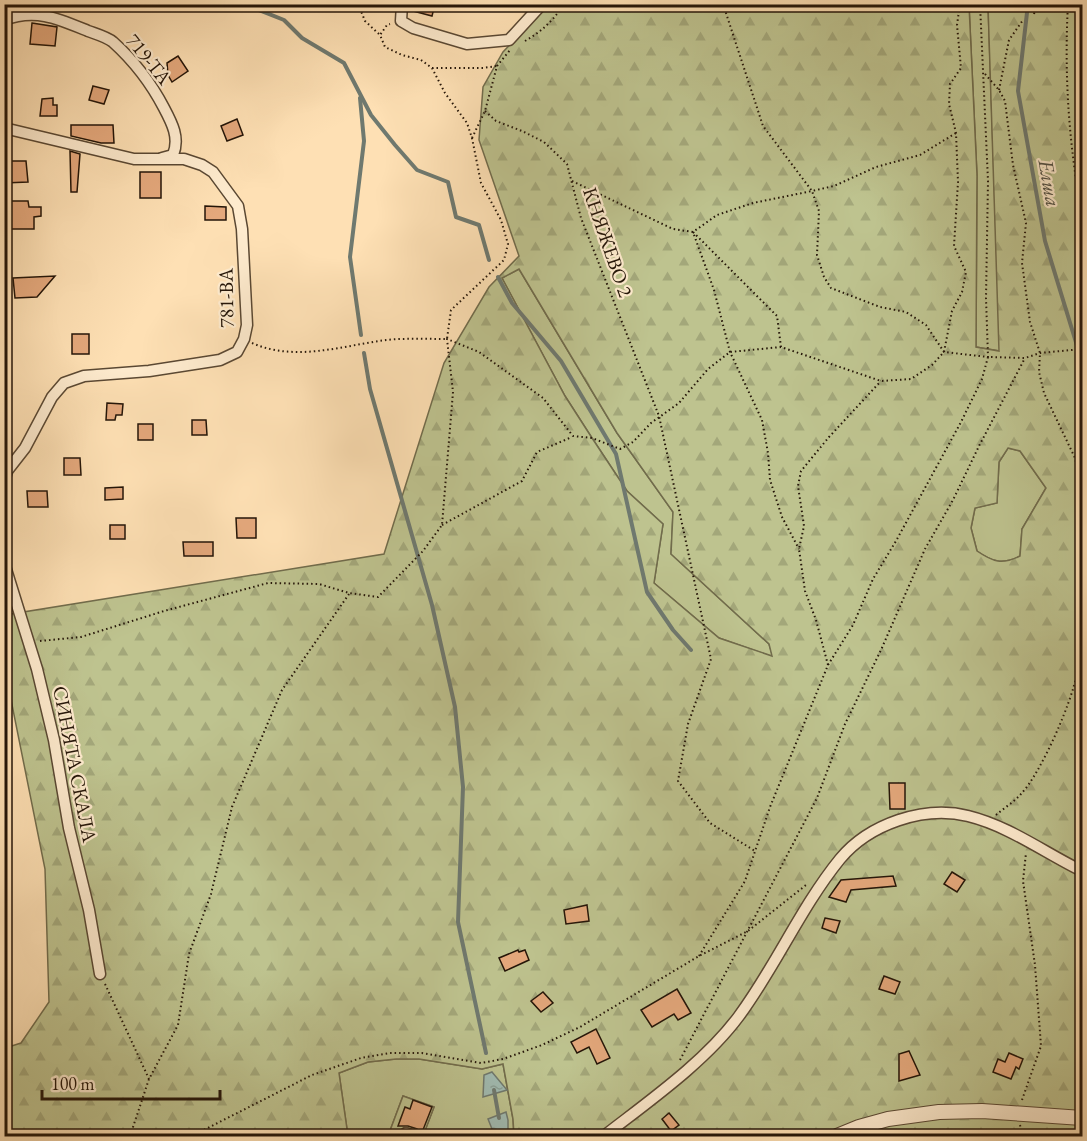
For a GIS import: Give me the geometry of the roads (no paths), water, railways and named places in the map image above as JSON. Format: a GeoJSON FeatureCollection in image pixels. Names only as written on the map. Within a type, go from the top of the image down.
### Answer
{"type":"FeatureCollection","features":[{"type":"Feature","properties":{"kind":"street"},"geometry":{"type":"LineString","coordinates":[[402,4],[401,21],[413,28],[467,44],[514,44],[542,4]]}},
{"type":"Feature","properties":{"kind":"street","name":"719-ТА"},"geometry":{"type":"LineString","coordinates":[[4,20],[25,14],[54,17],[111,40],[151,84],[176,134],[177,145],[173,155],[157,160]]}},
{"type":"Feature","properties":{"kind":"street","name":"781-ВА"},"geometry":{"type":"LineString","coordinates":[[4,128],[134,159],[184,159],[202,165],[213,172],[238,206],[242,229],[247,326],[244,339],[237,352],[220,360],[148,371],[84,375],[64,383],[52,397],[25,448],[6,476]]}},
{"type":"Feature","properties":{"kind":"street","name":"СИНЯТА СКАЛА"},"geometry":{"type":"LineString","coordinates":[[4,563],[38,669],[54,740],[69,828],[89,910],[100,974]]}},
{"type":"Feature","properties":{"kind":"street"},"geometry":{"type":"LineString","coordinates":[[604,1137],[674,1082],[738,1018],[841,858],[862,839],[882,827],[920,815],[940,813],[967,816],[1027,841],[1083,871]]}},
{"type":"Feature","properties":{"kind":"street"},"geometry":{"type":"LineString","coordinates":[[837,1137],[859,1127],[888,1119],[939,1112],[982,1111],[1083,1118]]}},
{"type":"Feature","properties":{"kind":"water"},"geometry":{"type":"Polygon","coordinates":[[[492,1072],[507,1090],[483,1097],[484,1075],[492,1072]]]}},
{"type":"Feature","properties":{"kind":"water"},"geometry":{"type":"Polygon","coordinates":[[[506,1112],[508,1130],[492,1129],[488,1119],[506,1112]]]}},
{"type":"Feature","properties":{"kind":"waterway"},"geometry":{"type":"LineString","coordinates":[[244,4],[284,20],[302,38],[344,63],[371,115],[395,145],[417,170],[448,182],[456,217],[479,225],[489,260]]}},
{"type":"Feature","properties":{"kind":"waterway","name":"Елша"},"geometry":{"type":"LineString","coordinates":[[1028,4],[1018,91],[1045,241],[1082,362]]}},
{"type":"Feature","properties":{"kind":"waterway"},"geometry":{"type":"LineString","coordinates":[[360,98],[364,141],[350,257],[361,335]]}},
{"type":"Feature","properties":{"kind":"waterway"},"geometry":{"type":"LineString","coordinates":[[498,277],[512,303],[561,361],[616,454],[647,592],[673,630],[691,650]]}},
{"type":"Feature","properties":{"kind":"waterway"},"geometry":{"type":"LineString","coordinates":[[364,353],[370,389],[432,605],[455,707],[463,787],[458,922],[486,1053]]}},
{"type":"Feature","properties":{"kind":"waterway"},"geometry":{"type":"LineString","coordinates":[[494,1090],[499,1118]]}}]}
